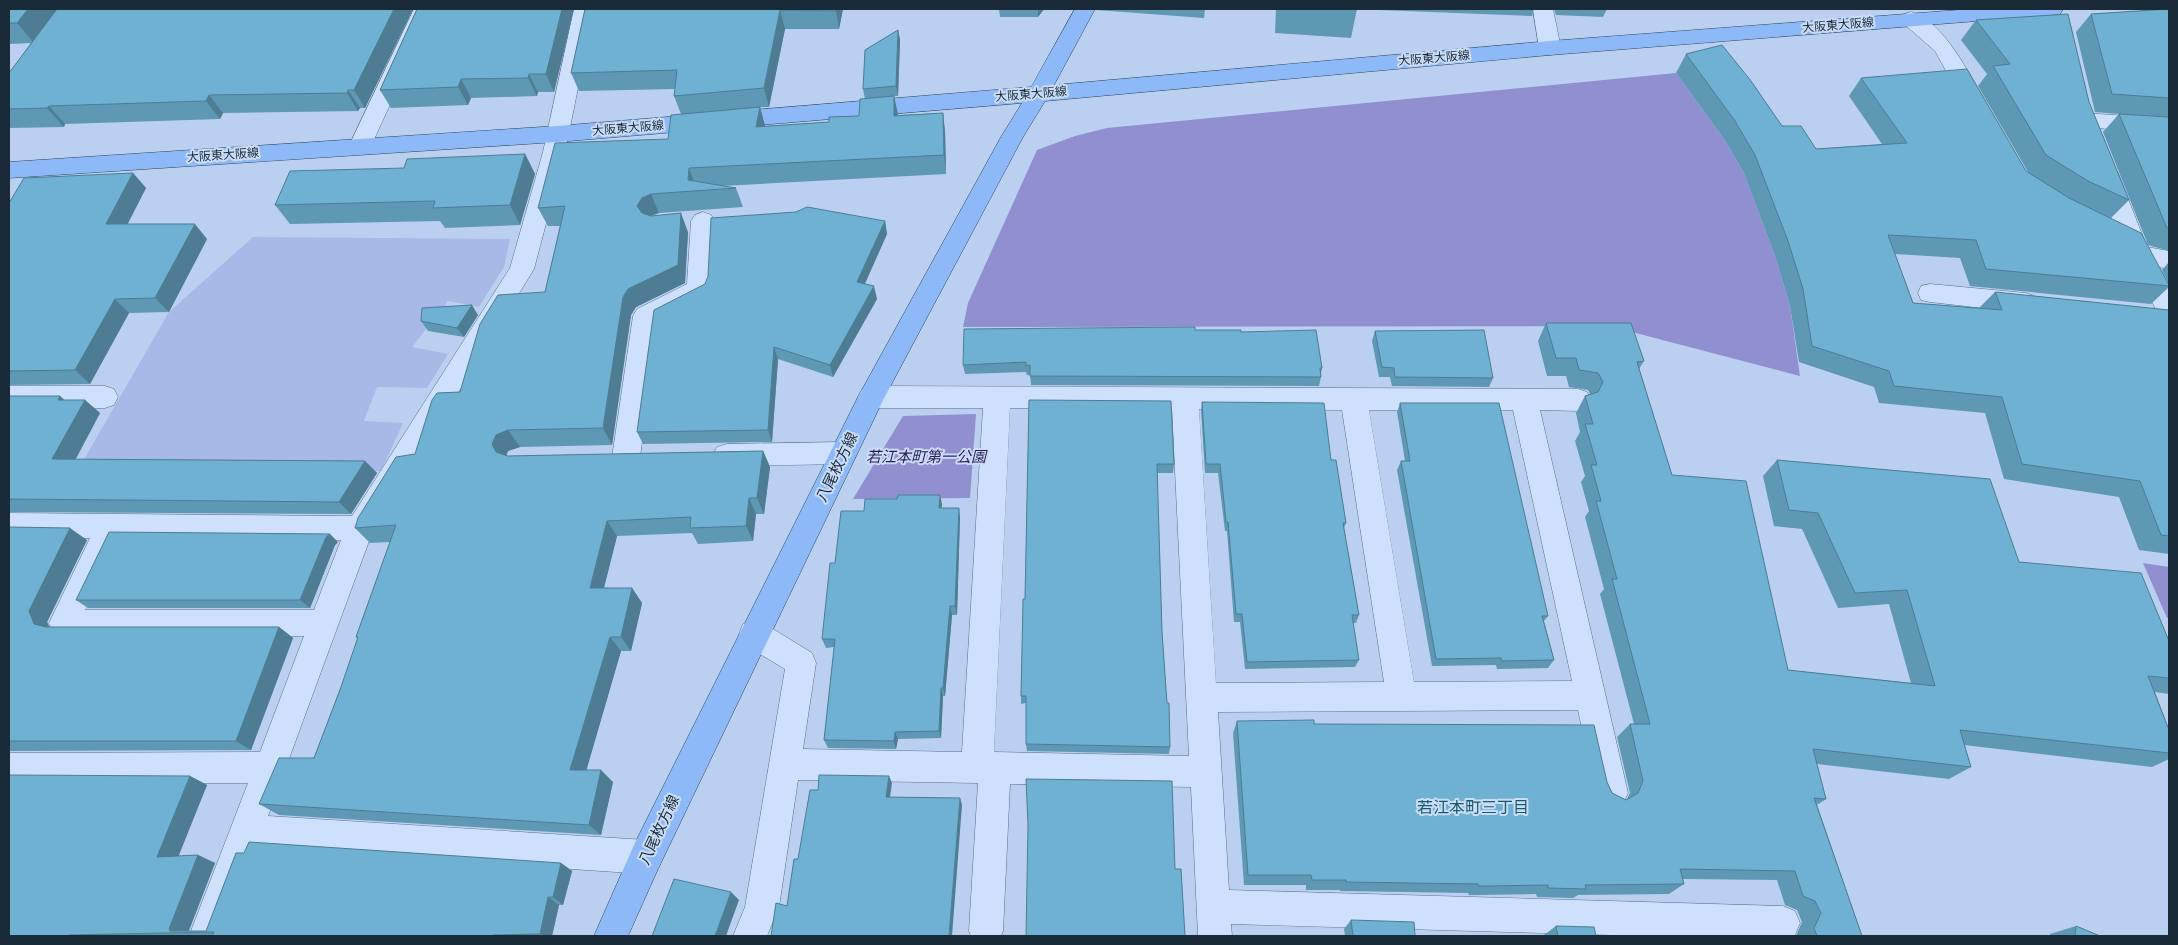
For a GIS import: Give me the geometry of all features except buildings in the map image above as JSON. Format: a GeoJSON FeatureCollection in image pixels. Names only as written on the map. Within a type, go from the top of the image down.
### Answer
{"type":"FeatureCollection","features":[{"type":"Feature","properties":{"kind":"main road","name":"八尾枚方線"},"geometry":{"type":"LineString","coordinates":[[611,936],[646,857],[871,397],[1012,137],[1039,93],[1085,9]]}},
{"type":"Feature","properties":{"kind":"main road","name":"大阪東大阪線"},"geometry":{"type":"LineString","coordinates":[[9,170],[557,134],[1922,15],[2058,14]]}},
{"type":"Feature","properties":{"kind":"street"},"geometry":{"type":"LineString","coordinates":[[360,146],[424,9]]}},
{"type":"Feature","properties":{"kind":"street"},"geometry":{"type":"LineString","coordinates":[[206,936],[360,528],[522,269],[554,152],[584,9]]}},
{"type":"Feature","properties":{"kind":"street"},"geometry":{"type":"LineString","coordinates":[[1543,9],[1550,48]]}},
{"type":"Feature","properties":{"kind":"street"},"geometry":{"type":"LineString","coordinates":[[1922,15],[1943,47],[1986,123]]}},
{"type":"Feature","properties":{"kind":"street"},"geometry":{"type":"LineString","coordinates":[[2163,314],[2097,151],[2083,111],[2169,127]]}},
{"type":"Feature","properties":{"kind":"street"},"geometry":{"type":"LineString","coordinates":[[626,457],[646,316],[699,289],[704,221]]}},
{"type":"Feature","properties":{"kind":"street"},"geometry":{"type":"LineString","coordinates":[[2101,227],[2136,248],[2169,260]]}},
{"type":"Feature","properties":{"kind":"street"},"geometry":{"type":"LineString","coordinates":[[1930,293],[2045,305]]}},
{"type":"Feature","properties":{"kind":"street"},"geometry":{"type":"LineString","coordinates":[[9,397],[105,397]]}},
{"type":"Feature","properties":{"kind":"street"},"geometry":{"type":"LineString","coordinates":[[871,397],[1578,400]]}},
{"type":"Feature","properties":{"kind":"street"},"geometry":{"type":"LineString","coordinates":[[986,931],[986,768],[997,398]]}},
{"type":"Feature","properties":{"kind":"street"},"geometry":{"type":"LineString","coordinates":[[1185,399],[1214,921],[1783,923]]}},
{"type":"Feature","properties":{"kind":"street"},"geometry":{"type":"LineString","coordinates":[[1354,400],[1401,696]]}},
{"type":"Feature","properties":{"kind":"street"},"geometry":{"type":"LineString","coordinates":[[1524,400],[1612,793]]}},
{"type":"Feature","properties":{"kind":"street"},"geometry":{"type":"LineString","coordinates":[[702,455],[843,453]]}},
{"type":"Feature","properties":{"kind":"street"},"geometry":{"type":"LineString","coordinates":[[597,458],[654,456]]}},
{"type":"Feature","properties":{"kind":"street"},"geometry":{"type":"LineString","coordinates":[[9,524],[360,528]]}},
{"type":"Feature","properties":{"kind":"street"},"geometry":{"type":"LineString","coordinates":[[111,525],[64,623],[324,624]]}},
{"type":"Feature","properties":{"kind":"street"},"geometry":{"type":"LineString","coordinates":[[750,936],[762,907],[801,664],[754,634]]}},
{"type":"Feature","properties":{"kind":"street"},"geometry":{"type":"LineString","coordinates":[[1202,698],[1590,695]]}},
{"type":"Feature","properties":{"kind":"street"},"geometry":{"type":"LineString","coordinates":[[785,764],[1206,772]]}},
{"type":"Feature","properties":{"kind":"street"},"geometry":{"type":"LineString","coordinates":[[9,768],[270,767]]}},
{"type":"Feature","properties":{"kind":"street"},"geometry":{"type":"LineString","coordinates":[[246,832],[646,857]]}},
{"type":"Feature","properties":{"kind":"shaded area"},"geometry":{"type":"Polygon","coordinates":[[[253,237],[510,239],[504,267],[479,307],[448,301],[412,347],[448,354],[427,388],[377,387],[364,421],[403,423],[381,471],[79,468],[169,312],[253,237]]]}},
{"type":"Feature","properties":{"kind":"green space"},"geometry":{"type":"Polygon","coordinates":[[[1676,73],[1724,139],[1744,173],[1776,259],[1790,306],[1800,376],[1609,326],[963,327],[968,303],[1037,150],[1075,136],[1107,128],[1676,73]]]}},
{"type":"Feature","properties":{"kind":"green space","name":"若江本町第一公園"},"geometry":{"type":"Polygon","coordinates":[[[976,414],[970,498],[853,499],[903,416],[976,414]]]}},
{"type":"Feature","properties":{"kind":"green space"},"geometry":{"type":"Polygon","coordinates":[[[2143,563],[2169,567],[2169,618],[2167,618],[2143,563]]]}},
{"type":"Feature","properties":{"kind":"district","name":"若江本町三丁目"},"geometry":{"type":"Point","coordinates":[1473,807]}}]}
